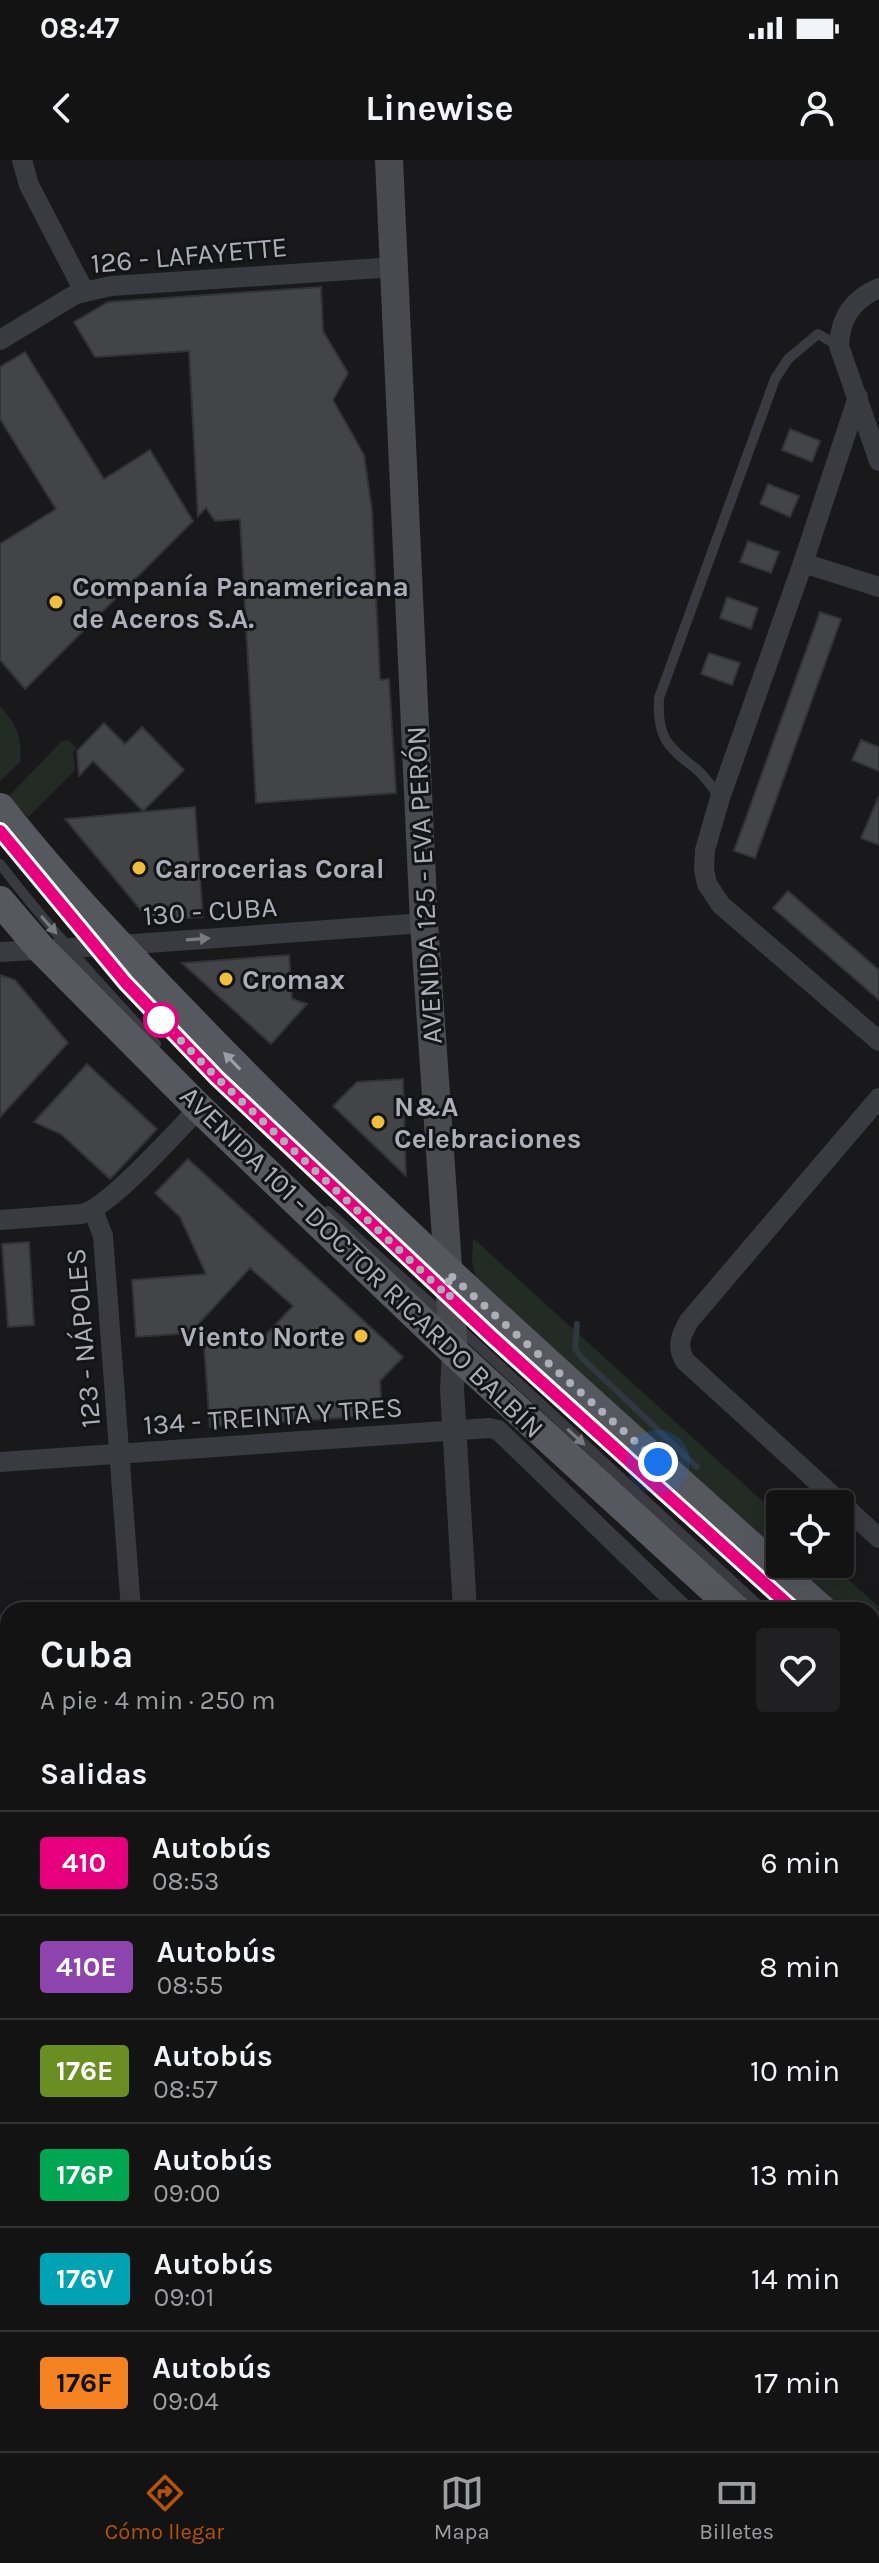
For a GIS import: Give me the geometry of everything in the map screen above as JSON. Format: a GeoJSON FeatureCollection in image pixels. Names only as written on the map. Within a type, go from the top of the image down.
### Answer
{"type":"FeatureCollection","features":[{"type":"Feature","properties":{"kind":"main road","name":"AVENIDA 125 - EVA PERÓN"},"geometry":{"type":"LineString","coordinates":[[389,160],[424,923],[451,1311]]}},
{"type":"Feature","properties":{"kind":"main road","name":"AVENIDA 101 - DOCTOR RICARDO BALBÍN"},"geometry":{"type":"LineString","coordinates":[[0,808],[107,946],[288,1118],[451,1311],[728,1602]]}},
{"type":"Feature","properties":{"kind":"main road","name":"AVENIDA 101 - DOCTOR RICARDO BALBÍN"},"geometry":{"type":"LineString","coordinates":[[0,901],[54,948],[199,1108],[812,1602]]}},
{"type":"Feature","properties":{"kind":"street"},"geometry":{"type":"LineString","coordinates":[[22,160],[29,185],[84,291]]}},
{"type":"Feature","properties":{"kind":"street","name":"126 - LAFAYETTE"},"geometry":{"type":"LineString","coordinates":[[0,340],[59,303],[84,291],[111,286],[395,267]]}},
{"type":"Feature","properties":{"kind":"street"},"geometry":{"type":"LineString","coordinates":[[879,288],[860,298],[839,329],[839,346],[879,461]]}},
{"type":"Feature","properties":{"kind":"street"},"geometry":{"type":"LineString","coordinates":[[858,397],[720,798],[705,850],[704,869],[713,894],[736,919],[879,1041]]}},
{"type":"Feature","properties":{"kind":"street"},"geometry":{"type":"LineString","coordinates":[[803,563],[879,587]]}},
{"type":"Feature","properties":{"kind":"street","name":"130 - CUBA"},"geometry":{"type":"LineString","coordinates":[[0,952],[424,923]]}},
{"type":"Feature","properties":{"kind":"street"},"geometry":{"type":"LineString","coordinates":[[879,1098],[689,1321],[680,1344],[685,1361],[879,1538]]}},
{"type":"Feature","properties":{"kind":"street","name":"123 - NÁPOLES"},"geometry":{"type":"LineString","coordinates":[[130,1602],[103,1236],[93,1210],[110,1197],[199,1108]]}},
{"type":"Feature","properties":{"kind":"street"},"geometry":{"type":"LineString","coordinates":[[0,1220],[81,1214],[93,1210]]}},
{"type":"Feature","properties":{"kind":"street","name":"AVENIDA 125 - EVA PERÓN"},"geometry":{"type":"LineString","coordinates":[[451,1311],[452,1389],[465,1602]]}},
{"type":"Feature","properties":{"kind":"street","name":"134 - TREINTA Y TRES"},"geometry":{"type":"LineString","coordinates":[[0,1462],[489,1428],[498,1430],[676,1602]]}},
{"type":"Feature","properties":{"kind":"lane"},"geometry":{"type":"LineString","coordinates":[[720,798],[706,778],[681,760],[666,741],[658,719],[659,698],[775,379],[788,359],[818,334],[839,346]]}},
{"type":"Feature","properties":{"kind":"lane"},"geometry":{"type":"LineString","coordinates":[[0,864],[54,948],[163,1051]]}},
{"type":"Feature","properties":{"kind":"lane"},"geometry":{"type":"LineString","coordinates":[[38,877],[107,946]]}},
{"type":"Feature","properties":{"kind":"lane"},"geometry":{"type":"LineString","coordinates":[[325,1208],[451,1311],[785,1602]]}},
{"type":"Feature","properties":{"kind":"lane"},"geometry":{"type":"LineString","coordinates":[[451,1311],[756,1602]]}},
{"type":"Feature","properties":{"kind":"shaded area"},"geometry":{"type":"Polygon","coordinates":[[[0,706],[17,731],[20,762],[0,781],[0,706]]]}},
{"type":"Feature","properties":{"kind":"shaded area"},"geometry":{"type":"Polygon","coordinates":[[[68,740],[77,748],[73,752],[75,770],[28,817],[8,797],[62,741],[68,740]]]}},
{"type":"Feature","properties":{"kind":"shaded area"},"geometry":{"type":"Polygon","coordinates":[[[473,1238],[766,1504],[766,1541],[477,1280],[472,1263],[473,1238]]]}},
{"type":"Feature","properties":{"kind":"shaded area"},"geometry":{"type":"Polygon","coordinates":[[[807,1578],[847,1578],[873,1602],[833,1602],[807,1578]]]}},
{"type":"Feature","properties":{"kind":"building"},"geometry":{"type":"Polygon","coordinates":[[[321,287],[323,331],[348,373],[333,400],[364,455],[372,511],[380,680],[389,679],[396,793],[256,803],[240,519],[215,521],[206,508],[198,516],[189,351],[95,357],[74,322],[108,302],[321,287]]]}},
{"type":"Feature","properties":{"kind":"building","name":"Companía Panamericana de Aceros S.A."},"geometry":{"type":"Polygon","coordinates":[[[25,352],[104,479],[150,450],[193,521],[25,689],[0,660],[0,544],[56,509],[0,419],[0,367],[25,352]]]}},
{"type":"Feature","properties":{"kind":"building"},"geometry":{"type":"Polygon","coordinates":[[[790,429],[820,441],[812,462],[782,450],[790,429]]]}},
{"type":"Feature","properties":{"kind":"building"},"geometry":{"type":"Polygon","coordinates":[[[768,484],[799,496],[790,517],[760,504],[768,484]]]}},
{"type":"Feature","properties":{"kind":"building"},"geometry":{"type":"Polygon","coordinates":[[[748,541],[779,552],[771,573],[740,562],[748,541]]]}},
{"type":"Feature","properties":{"kind":"building"},"geometry":{"type":"Polygon","coordinates":[[[727,597],[758,608],[751,629],[720,618],[727,597]]]}},
{"type":"Feature","properties":{"kind":"building"},"geometry":{"type":"Polygon","coordinates":[[[820,612],[841,619],[755,858],[734,851],[820,612]]]}},
{"type":"Feature","properties":{"kind":"building"},"geometry":{"type":"Polygon","coordinates":[[[709,653],[740,663],[732,685],[701,674],[709,653]]]}},
{"type":"Feature","properties":{"kind":"building"},"geometry":{"type":"Polygon","coordinates":[[[104,723],[125,744],[142,727],[184,770],[143,811],[93,761],[79,776],[77,751],[104,723]]]}},
{"type":"Feature","properties":{"kind":"building"},"geometry":{"type":"Polygon","coordinates":[[[861,740],[879,747],[879,771],[852,760],[861,740]]]}},
{"type":"Feature","properties":{"kind":"building"},"geometry":{"type":"Polygon","coordinates":[[[879,796],[879,845],[861,838],[879,796]]]}},
{"type":"Feature","properties":{"kind":"building"},"geometry":{"type":"Polygon","coordinates":[[[195,807],[203,917],[156,920],[144,914],[65,819],[195,807]]]}},
{"type":"Feature","properties":{"kind":"building"},"geometry":{"type":"Polygon","coordinates":[[[788,891],[879,970],[879,1000],[773,908],[788,891]]]}},
{"type":"Feature","properties":{"kind":"building"},"geometry":{"type":"Polygon","coordinates":[[[289,955],[292,999],[307,1004],[271,1044],[182,963],[289,955]]]}},
{"type":"Feature","properties":{"kind":"building"},"geometry":{"type":"Polygon","coordinates":[[[0,975],[15,980],[68,1043],[0,1117],[0,975]]]}},
{"type":"Feature","properties":{"kind":"building"},"geometry":{"type":"Polygon","coordinates":[[[87,1064],[157,1129],[110,1179],[61,1134],[34,1122],[87,1064]]]}},
{"type":"Feature","properties":{"kind":"building","name":"N&A Celebraciones"},"geometry":{"type":"Polygon","coordinates":[[[403,1079],[406,1176],[333,1106],[357,1082],[403,1079]]]}},
{"type":"Feature","properties":{"kind":"building"},"geometry":{"type":"Polygon","coordinates":[[[188,1159],[403,1357],[380,1381],[382,1415],[210,1427],[203,1332],[232,1330],[261,1340],[293,1306],[250,1268],[190,1333],[136,1337],[132,1280],[206,1274],[180,1217],[155,1193],[188,1159]]]}},
{"type":"Feature","properties":{"kind":"building"},"geometry":{"type":"Polygon","coordinates":[[[29,1242],[34,1325],[8,1327],[2,1244],[29,1242]]]}},
{"type":"Feature","properties":{"kind":"waterway"},"geometry":{"type":"LineString","coordinates":[[577,1324],[575,1348],[582,1358],[697,1467]]}},
{"type":"Feature","properties":{"kind":"bus line","name":"410"},"geometry":{"type":"LineString","coordinates":[[0,831],[126,983],[217,1078],[492,1337],[785,1602]]}},
{"type":"Feature","properties":{"kind":"place","name":"Companía Panamericana de Aceros S.A."},"geometry":{"type":"Point","coordinates":[56,602]}},
{"type":"Feature","properties":{"kind":"place","name":"Carrocerias Coral"},"geometry":{"type":"Point","coordinates":[139,868]}},
{"type":"Feature","properties":{"kind":"place","name":"Cromax"},"geometry":{"type":"Point","coordinates":[226,979]}},
{"type":"Feature","properties":{"kind":"place","name":"N&A Celebraciones"},"geometry":{"type":"Point","coordinates":[378,1122]}},
{"type":"Feature","properties":{"kind":"place","name":"Viento Norte"},"geometry":{"type":"Point","coordinates":[361,1336]}},
{"type":"Feature","properties":{"kind":"route"},"geometry":{"type":"LineString","coordinates":[[161,1020],[217,1078],[450,1298],[448,1273],[658,1462]]}}]}
